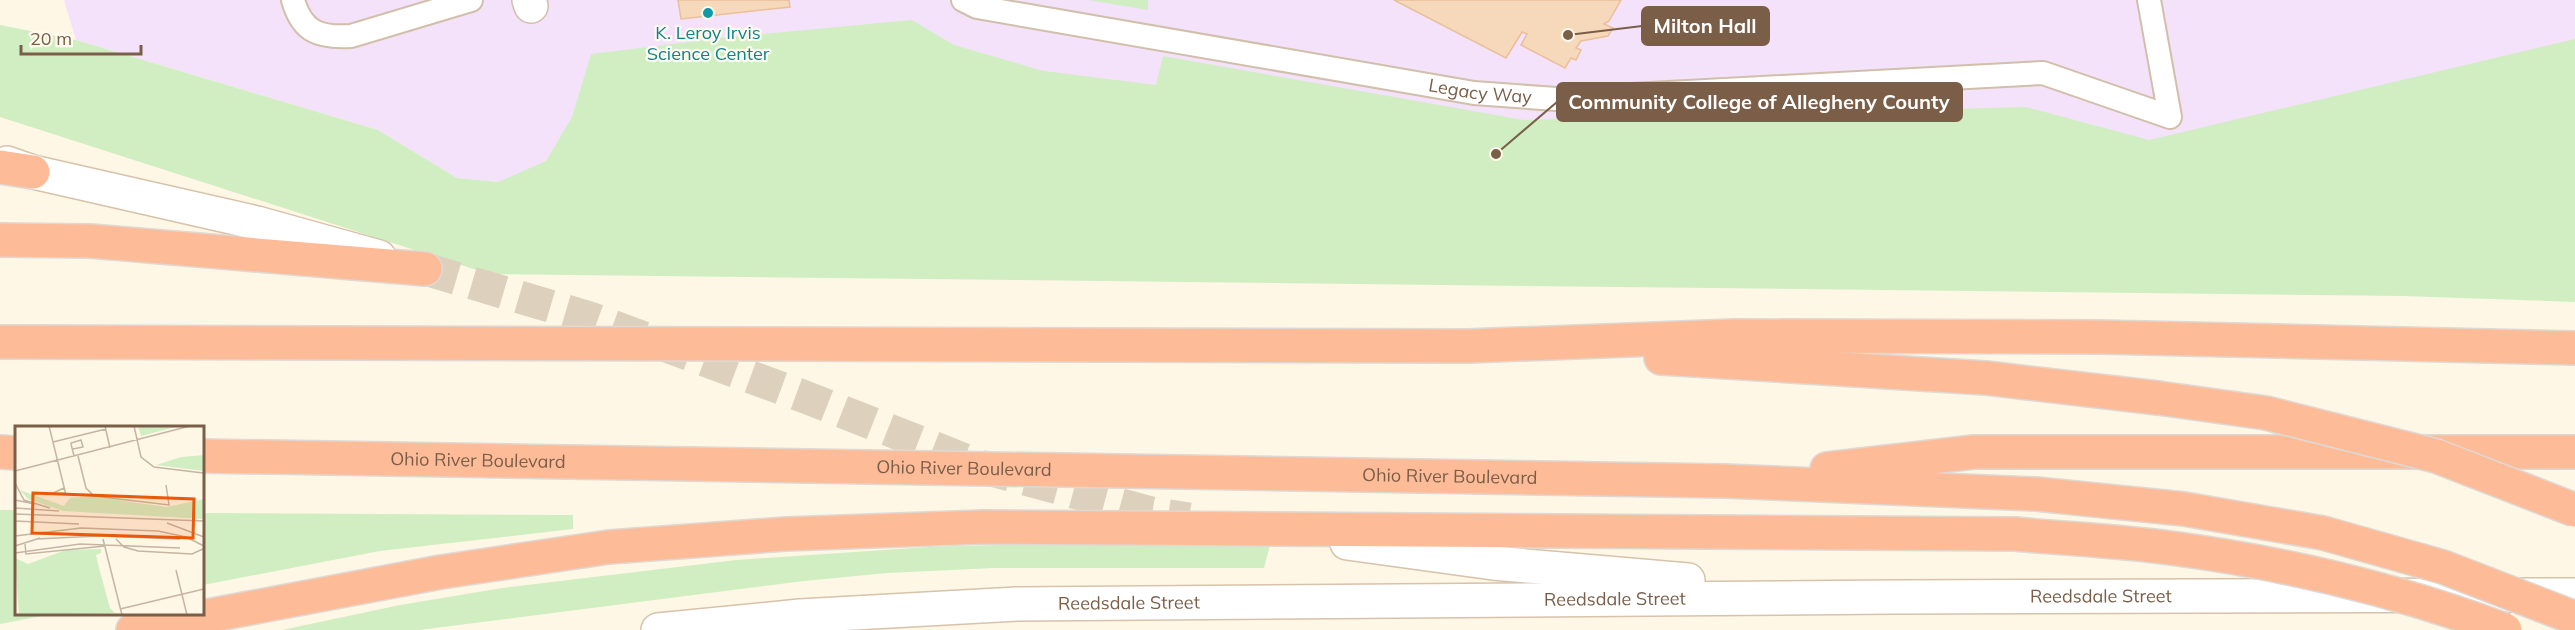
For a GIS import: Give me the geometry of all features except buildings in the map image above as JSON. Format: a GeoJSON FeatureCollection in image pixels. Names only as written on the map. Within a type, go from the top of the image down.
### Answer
{"type":"FeatureCollection","features":[{"type":"Feature","properties":{"kind":"highway"},"geometry":{"type":"LineString","coordinates":[[0,166],[33,172]]}},
{"type":"Feature","properties":{"kind":"highway"},"geometry":{"type":"LineString","coordinates":[[0,240],[90,241],[425,269]]}},
{"type":"Feature","properties":{"kind":"highway"},"geometry":{"type":"LineString","coordinates":[[0,342],[1468,346],[1734,336],[2099,337],[2575,348]]}},
{"type":"Feature","properties":{"kind":"highway"},"geometry":{"type":"LineString","coordinates":[[1468,346],[1986,378],[2266,413],[2436,456],[2575,510]]}},
{"type":"Feature","properties":{"kind":"highway"},"geometry":{"type":"LineString","coordinates":[[1724,481],[1974,452],[2562,451]]}},
{"type":"Feature","properties":{"kind":"highway"},"geometry":{"type":"LineString","coordinates":[[0,452],[15,453]]}},
{"type":"Feature","properties":{"kind":"highway","name":"Ohio River Boulevard"},"geometry":{"type":"LineString","coordinates":[[204,456],[1724,481]]}},
{"type":"Feature","properties":{"kind":"highway"},"geometry":{"type":"LineString","coordinates":[[1724,481],[2036,494],[2184,509],[2323,533],[2443,567],[2575,618]]}},
{"type":"Feature","properties":{"kind":"highway"},"geometry":{"type":"LineString","coordinates":[[134,630],[441,572],[609,547],[786,534],[984,527],[2015,534],[2177,548],[2311,571],[2469,617],[2505,630]]}},
{"type":"Feature","properties":{"kind":"main road"},"geometry":{"type":"LineString","coordinates":[[0,160],[33,172],[257,224],[425,269]]}},
{"type":"Feature","properties":{"kind":"main road"},"geometry":{"type":"LineString","coordinates":[[1347,543],[1492,563],[1893,597]]}},
{"type":"Feature","properties":{"kind":"main road","name":"Reedsdale Street"},"geometry":{"type":"LineString","coordinates":[[658,630],[800,616],[1017,604],[1893,597],[2575,595]]}},
{"type":"Feature","properties":{"kind":"lane"},"geometry":{"type":"LineString","coordinates":[[293,0],[298,17],[307,26],[319,34],[334,37],[351,36],[471,0]]}},
{"type":"Feature","properties":{"kind":"lane","name":"Legacy Way"},"geometry":{"type":"LineString","coordinates":[[963,0],[977,7],[1473,93],[1556,99],[2043,73],[2170,117],[2149,0]]}},
{"type":"Feature","properties":{"kind":"shaded area"},"geometry":{"type":"Polygon","coordinates":[[[64,0],[2575,0],[2575,263],[498,182],[457,178],[378,130],[76,40],[64,0]]]}},
{"type":"Feature","properties":{"kind":"green space"},"geometry":{"type":"Polygon","coordinates":[[[1088,0],[1148,0],[1148,10],[1088,0]]]}},
{"type":"Feature","properties":{"kind":"green space"},"geometry":{"type":"Polygon","coordinates":[[[912,20],[954,45],[1044,71],[1156,85],[1163,56],[1524,120],[2026,107],[2149,140],[2575,39],[2575,302],[2403,296],[489,274],[0,117],[0,25],[76,40],[378,130],[457,178],[498,182],[546,161],[572,117],[591,54],[730,37],[912,20]]]}},
{"type":"Feature","properties":{"kind":"green space"},"geometry":{"type":"Polygon","coordinates":[[[0,510],[15,510],[15,615],[47,615],[0,624],[0,510]]]}},
{"type":"Feature","properties":{"kind":"green space"},"geometry":{"type":"Polygon","coordinates":[[[204,513],[573,515],[573,529],[380,551],[204,585],[204,513]]]}},
{"type":"Feature","properties":{"kind":"green space"},"geometry":{"type":"Polygon","coordinates":[[[1066,543],[1270,545],[1264,568],[994,568],[887,573],[804,581],[419,630],[282,630],[400,605],[502,588],[736,560],[928,547],[1066,543]]]}},
{"type":"Feature","properties":{"kind":"tunnel"},"geometry":{"type":"LineString","coordinates":[[425,269],[590,318],[805,397],[988,469],[1151,513],[1189,519]]}},
{"type":"Feature","properties":{"kind":"place","name":"K. Leroy Irvis Science Center"},"geometry":{"type":"Point","coordinates":[708,13]}},
{"type":"Feature","properties":{"kind":"place","name":"Milton Hall"},"geometry":{"type":"Point","coordinates":[1568,35]}},
{"type":"Feature","properties":{"kind":"place","name":"Community College of Allegheny County"},"geometry":{"type":"Point","coordinates":[1496,154]}}]}
